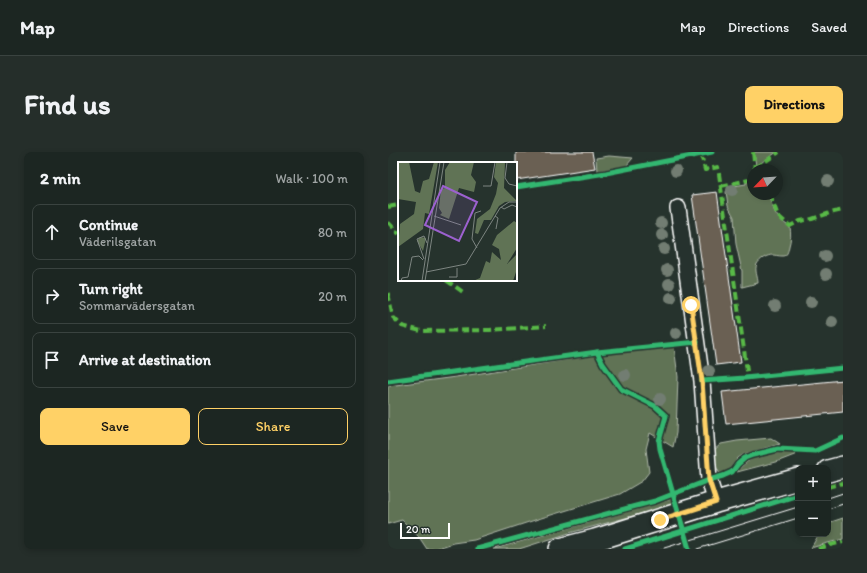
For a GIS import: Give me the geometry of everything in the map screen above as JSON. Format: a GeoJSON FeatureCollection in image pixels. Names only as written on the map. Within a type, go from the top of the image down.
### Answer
{"type":"FeatureCollection","features":[{"type":"Feature","properties":{"kind":"street"},"geometry":{"type":"LineString","coordinates":[[678,208],[702,381],[709,480],[716,502]]}},
{"type":"Feature","properties":{"kind":"street"},"geometry":{"type":"LineString","coordinates":[[831,470],[843,467]]}},
{"type":"Feature","properties":{"kind":"street"},"geometry":{"type":"LineString","coordinates":[[560,549],[595,540],[716,502],[795,480]]}},
{"type":"Feature","properties":{"kind":"green space"},"geometry":{"type":"Polygon","coordinates":[[[754,152],[777,152],[759,164],[756,164],[754,152]]]}},
{"type":"Feature","properties":{"kind":"green space"},"geometry":{"type":"Polygon","coordinates":[[[609,156],[633,158],[626,166],[597,171],[596,158],[609,156]]]}},
{"type":"Feature","properties":{"kind":"green space"},"geometry":{"type":"Polygon","coordinates":[[[746,182],[747,200],[770,200],[773,209],[778,216],[790,227],[791,234],[786,255],[773,255],[762,259],[758,262],[756,269],[758,283],[742,287],[742,271],[736,244],[734,217],[728,206],[726,192],[728,187],[746,184],[746,182]]]}},
{"type":"Feature","properties":{"kind":"green space"},"geometry":{"type":"Polygon","coordinates":[[[674,346],[678,377],[676,433],[673,447],[650,433],[646,449],[649,472],[642,481],[620,494],[474,540],[453,543],[435,549],[427,549],[419,537],[402,520],[388,524],[388,386],[610,353],[674,346]]]}},
{"type":"Feature","properties":{"kind":"green space"},"geometry":{"type":"Polygon","coordinates":[[[771,438],[780,444],[744,454],[738,458],[729,470],[720,474],[712,452],[721,444],[771,438]]]}},
{"type":"Feature","properties":{"kind":"green space"},"geometry":{"type":"Polygon","coordinates":[[[795,452],[797,454],[779,461],[737,472],[747,462],[758,456],[795,452]]]}},
{"type":"Feature","properties":{"kind":"green space"},"geometry":{"type":"Polygon","coordinates":[[[672,499],[674,505],[569,533],[519,549],[494,549],[672,499]]]}},
{"type":"Feature","properties":{"kind":"green space"},"geometry":{"type":"Polygon","coordinates":[[[843,518],[843,539],[811,548],[817,537],[831,537],[831,522],[843,518]]]}},
{"type":"Feature","properties":{"kind":"building"},"geometry":{"type":"Polygon","coordinates":[[[516,152],[592,152],[595,168],[517,180],[516,152]]]}},
{"type":"Feature","properties":{"kind":"building"},"geometry":{"type":"Polygon","coordinates":[[[717,192],[741,362],[716,365],[692,195],[717,192]]]}},
{"type":"Feature","properties":{"kind":"building"},"geometry":{"type":"Polygon","coordinates":[[[843,380],[843,412],[726,424],[722,392],[843,380]]]}},
{"type":"Feature","properties":{"kind":"tram line"},"geometry":{"type":"LineString","coordinates":[[831,497],[843,493]]}},
{"type":"Feature","properties":{"kind":"tram line"},"geometry":{"type":"LineString","coordinates":[[831,508],[843,504]]}},
{"type":"Feature","properties":{"kind":"tram line"},"geometry":{"type":"LineString","coordinates":[[661,549],[795,508]]}},
{"type":"Feature","properties":{"kind":"tram line"},"geometry":{"type":"LineString","coordinates":[[697,549],[795,519]]}},
{"type":"Feature","properties":{"kind":"marked path"},"geometry":{"type":"LineString","coordinates":[[753,152],[754,164]]}},
{"type":"Feature","properties":{"kind":"marked path"},"geometry":{"type":"LineString","coordinates":[[762,164],[779,152]]}},
{"type":"Feature","properties":{"kind":"marked path"},"geometry":{"type":"LineString","coordinates":[[701,154],[705,170],[718,167],[748,378]]}},
{"type":"Feature","properties":{"kind":"marked path"},"geometry":{"type":"LineString","coordinates":[[721,186],[747,180]]}},
{"type":"Feature","properties":{"kind":"marked path"},"geometry":{"type":"LineString","coordinates":[[772,200],[778,216],[790,226],[800,221],[843,210]]}},
{"type":"Feature","properties":{"kind":"marked path"},"geometry":{"type":"LineString","coordinates":[[388,207],[398,205]]}},
{"type":"Feature","properties":{"kind":"marked path"},"geometry":{"type":"LineString","coordinates":[[388,222],[398,233]]}},
{"type":"Feature","properties":{"kind":"marked path"},"geometry":{"type":"LineString","coordinates":[[447,281],[463,292]]}},
{"type":"Feature","properties":{"kind":"marked path"},"geometry":{"type":"LineString","coordinates":[[388,293],[393,317],[402,326],[421,331],[490,330],[546,326]]}},
{"type":"Feature","properties":{"kind":"marked path"},"geometry":{"type":"LineString","coordinates":[[831,486],[843,483]]}},
{"type":"Feature","properties":{"kind":"marked path"},"geometry":{"type":"LineString","coordinates":[[818,549],[843,542]]}},
{"type":"Feature","properties":{"kind":"cycle path"},"geometry":{"type":"LineString","coordinates":[[517,187],[606,173],[712,152]]}},
{"type":"Feature","properties":{"kind":"cycle path"},"geometry":{"type":"LineString","coordinates":[[388,381],[597,352],[697,342]]}},
{"type":"Feature","properties":{"kind":"cycle path"},"geometry":{"type":"LineString","coordinates":[[597,352],[603,364],[621,389],[655,406],[666,416],[659,441],[660,449],[689,549]]}},
{"type":"Feature","properties":{"kind":"cycle path"},"geometry":{"type":"LineString","coordinates":[[702,381],[843,368]]}},
{"type":"Feature","properties":{"kind":"cycle path"},"geometry":{"type":"LineString","coordinates":[[477,549],[655,501],[732,472],[745,458],[753,455],[778,449],[815,451],[843,438]]}},
{"type":"Feature","properties":{"kind":"cycle path"},"geometry":{"type":"LineString","coordinates":[[625,549],[795,496]]}},
{"type":"Feature","properties":{"kind":"route"},"geometry":{"type":"LineString","coordinates":[[660,520],[716,502],[709,480],[702,381],[691,305]]}}]}
